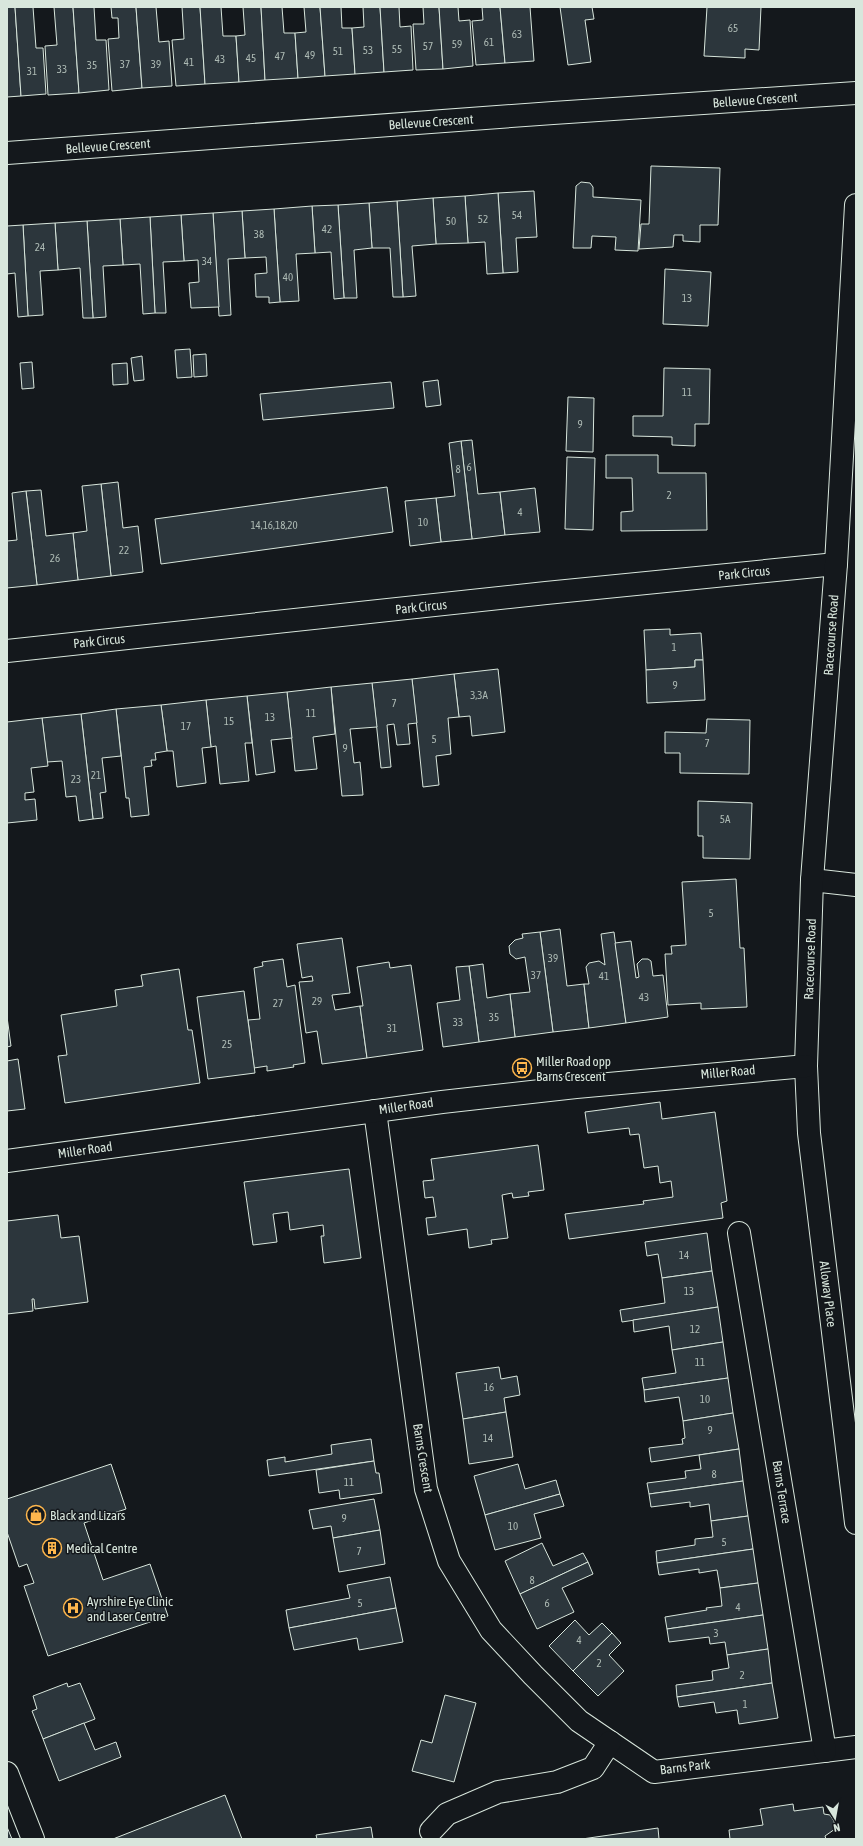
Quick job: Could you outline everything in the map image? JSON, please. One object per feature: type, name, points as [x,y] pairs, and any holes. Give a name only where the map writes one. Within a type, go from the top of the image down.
[{"type":"street","name":"Bellevue Crescent","points":[[7,154],[537,114],[856,94]]},
{"type":"street","name":"Racecourse Road","points":[[806,1066],[812,880],[836,564],[856,205]]},
{"type":"street","name":"Park Circus","points":[[7,651],[538,594],[836,564]]},
{"type":"street","points":[[812,880],[856,885]]},
{"type":"street","name":"Miller Road","points":[[7,1161],[375,1110],[576,1087],[806,1066]]},
{"type":"street","name":"Alloway Place","points":[[806,1066],[810,1148],[855,1512]]},
{"type":"street","name":"Barns Crescent","points":[[375,1110],[426,1489],[449,1561],[491,1630],[580,1720],[610,1742]]},
{"type":"street","name":"Barns Terrace","points":[[739,1233],[825,1751]]},
{"type":"street","points":[[430,1831],[447,1814],[498,1792],[557,1782],[593,1768],[610,1742]]},
{"type":"street","name":"Barns Park","points":[[610,1742],[654,1772],[856,1747]]},
{"type":"street","points":[[7,1773],[33,1839]]},
{"type":"building","points":[[7,7],[15,7],[21,96],[7,97]]},
{"type":"building","points":[[15,7],[33,7],[36,48],[43,48],[46,94],[21,96]]},
{"type":"building","points":[[54,7],[73,7],[79,93],[48,95],[45,46],[57,45]]},
{"type":"building","points":[[73,7],[94,7],[96,40],[106,40],[109,90],[79,93]]},
{"type":"building","points":[[111,7],[136,7],[142,88],[112,91],[108,39],[119,38],[118,18],[112,18]]},
{"type":"building","points":[[136,7],[156,7],[159,42],[169,41],[172,86],[142,88]]},
{"type":"building","points":[[182,7],[200,7],[205,84],[176,86],[172,40],[184,39]]},
{"type":"building","points":[[200,7],[221,7],[223,36],[236,36],[239,82],[205,84]]},
{"type":"building","points":[[243,7],[261,7],[265,80],[239,82],[236,36],[245,35]]},
{"type":"building","points":[[261,7],[282,7],[284,33],[295,33],[298,78],[265,80]]},
{"type":"building","points":[[304,7],[320,7],[325,76],[298,78],[295,33],[306,32]]},
{"type":"building","points":[[320,7],[341,7],[342,28],[352,28],[355,74],[325,76]]},
{"type":"building","points":[[363,7],[380,7],[384,72],[355,74],[352,28],[364,27]]},
{"type":"building","points":[[380,7],[399,7],[400,27],[411,26],[413,70],[384,72]]},
{"type":"building","points":[[423,7],[439,7],[443,69],[416,70],[413,24],[424,24]]},
{"type":"building","points":[[439,7],[458,7],[459,21],[470,20],[473,66],[443,69]]},
{"type":"building","points":[[482,7],[500,7],[505,63],[476,65],[472,21],[483,20]]},
{"type":"building","points":[[500,7],[530,7],[534,61],[505,63]]},
{"type":"building","points":[[560,7],[592,7],[594,19],[585,20],[591,62],[568,65]]},
{"type":"building","points":[[707,7],[761,7],[759,50],[745,49],[745,58],[704,56]]},
{"type":"building","points":[[651,166],[720,168],[718,225],[700,225],[700,242],[683,241],[683,235],[674,235],[673,247],[639,249],[641,224],[649,224]]},
{"type":"building","points":[[581,182],[590,183],[593,187],[593,197],[641,200],[638,251],[615,250],[616,237],[592,236],[591,248],[573,248],[576,186]]},
{"type":"building","points":[[534,191],[537,237],[516,238],[518,272],[503,273],[498,193]]},
{"type":"building","points":[[498,193],[503,273],[487,274],[485,242],[468,243],[465,196]]},
{"type":"building","points":[[465,196],[468,243],[436,244],[433,198]]},
{"type":"building","points":[[433,198],[436,244],[412,246],[416,296],[403,297],[397,201]]},
{"type":"building","points":[[397,201],[403,297],[393,297],[390,248],[372,248],[369,203]]},
{"type":"building","points":[[369,203],[372,248],[354,250],[357,298],[344,298],[338,205]]},
{"type":"building","points":[[338,205],[344,298],[334,299],[331,252],[315,253],[312,206]]},
{"type":"building","points":[[312,206],[315,253],[296,254],[299,301],[280,302],[274,209]]},
{"type":"building","points":[[274,209],[280,302],[269,303],[269,297],[256,297],[255,274],[267,273],[266,257],[245,258],[242,211]]},
{"type":"building","points":[[242,211],[245,258],[228,259],[231,315],[219,316],[213,213]]},
{"type":"building","points":[[213,213],[219,307],[191,308],[189,283],[199,282],[198,260],[184,261],[181,215]]},
{"type":"building","points":[[181,215],[184,261],[163,262],[166,313],[155,313],[150,217]]},
{"type":"building","points":[[150,217],[155,313],[143,314],[140,264],[123,265],[120,219]]},
{"type":"building","points":[[120,219],[123,265],[103,266],[106,317],[93,318],[87,221]]},
{"type":"building","points":[[87,221],[93,318],[83,318],[80,268],[58,270],[55,223]]},
{"type":"building","points":[[55,223],[58,270],[40,271],[43,315],[28,316],[23,225]]},
{"type":"building","points":[[23,225],[28,316],[18,317],[15,273],[7,274],[7,226]]},
{"type":"building","points":[[665,269],[711,272],[708,326],[663,324]]},
{"type":"building","points":[[190,349],[192,377],[177,378],[175,350]]},
{"type":"building","points":[[206,354],[207,376],[194,377],[193,355]]},
{"type":"building","points":[[142,356],[144,380],[134,381],[131,358]]},
{"type":"building","points":[[32,362],[34,388],[22,389],[20,363]]},
{"type":"building","points":[[127,363],[128,384],[113,385],[112,364]]},
{"type":"building","points":[[664,368],[710,369],[709,424],[695,424],[695,446],[672,445],[672,437],[633,436],[633,416],[663,416]]},
{"type":"building","points":[[438,380],[441,405],[426,407],[423,382]]},
{"type":"building","points":[[391,382],[394,408],[263,420],[260,394]]},
{"type":"building","points":[[568,397],[594,398],[593,452],[566,451]]},
{"type":"building","points":[[472,440],[478,494],[500,492],[505,535],[472,539],[461,441]]},
{"type":"building","points":[[461,441],[472,539],[441,542],[436,498],[455,496],[449,443]]},
{"type":"building","points":[[606,455],[658,455],[658,473],[706,473],[707,530],[621,531],[621,512],[633,511],[632,478],[606,478]]},
{"type":"building","points":[[567,457],[595,458],[593,530],[565,529]]},
{"type":"building","points":[[118,482],[123,528],[138,526],[143,572],[111,576],[101,484]]},
{"type":"building","points":[[101,484],[111,576],[78,580],[73,533],[87,531],[82,486]]},
{"type":"building","points":[[387,487],[393,532],[161,564],[155,519]]},
{"type":"building","points":[[535,488],[540,532],[505,535],[500,492]]},
{"type":"building","points":[[41,490],[46,536],[73,533],[78,580],[37,585],[26,491]]},
{"type":"building","points":[[26,491],[37,585],[7,588],[7,541],[17,540],[12,493]]},
{"type":"building","points":[[436,498],[441,542],[410,546],[405,501]]},
{"type":"building","points":[[670,629],[670,635],[701,633],[703,660],[695,660],[695,667],[646,670],[644,630]]},
{"type":"building","points":[[695,660],[703,660],[705,700],[647,703],[646,670],[695,667]]},
{"type":"building","points":[[498,669],[505,732],[472,736],[470,716],[459,717],[454,674]]},
{"type":"building","points":[[454,674],[459,717],[448,718],[451,754],[436,756],[439,785],[423,787],[412,679]]},
{"type":"building","points":[[412,679],[417,723],[408,724],[410,744],[397,745],[394,724],[387,725],[391,767],[381,768],[372,683]]},
{"type":"building","points":[[372,683],[377,727],[350,729],[354,763],[360,762],[363,795],[342,796],[331,687]]},
{"type":"building","points":[[331,687],[335,734],[313,737],[317,769],[295,771],[287,692]]},
{"type":"building","points":[[287,692],[292,738],[271,740],[275,772],[256,775],[247,696]]},
{"type":"building","points":[[247,696],[252,743],[245,743],[249,781],[220,784],[216,746],[211,747],[206,700]]},
{"type":"building","points":[[206,700],[211,747],[202,748],[206,783],[177,787],[173,751],[167,751],[161,705]]},
{"type":"building","points":[[161,705],[167,751],[155,753],[156,760],[151,760],[152,766],[144,767],[149,815],[131,817],[129,798],[126,798],[116,709]]},
{"type":"building","points":[[116,709],[121,756],[102,758],[106,792],[100,793],[103,818],[93,819],[81,714]]},
{"type":"building","points":[[81,714],[93,819],[79,821],[76,796],[66,797],[62,761],[47,762],[42,718]]},
{"type":"building","points":[[42,718],[48,766],[31,768],[34,792],[25,793],[25,800],[35,799],[37,820],[7,823],[7,722]]},
{"type":"building","points":[[707,719],[750,720],[749,774],[680,773],[680,753],[665,753],[665,732],[706,733]]},
{"type":"building","points":[[698,801],[752,803],[750,859],[703,858],[703,836],[698,836]]},
{"type":"building","points":[[736,879],[740,948],[744,948],[747,1007],[701,1009],[701,1003],[668,1005],[665,954],[672,954],[671,946],[686,945],[682,882]]},
{"type":"building","points":[[560,929],[567,986],[584,984],[589,1028],[553,1032],[540,932]]},
{"type":"building","points":[[540,932],[553,1032],[515,1037],[510,994],[530,992],[525,957],[516,959],[510,954],[509,946],[515,940],[523,938],[522,934]]},
{"type":"building","points":[[614,932],[626,1023],[589,1028],[584,984],[589,984],[586,967],[589,963],[599,961],[605,965],[601,934]]},
{"type":"building","points":[[342,938],[350,993],[332,995],[335,1010],[360,1006],[367,1058],[322,1064],[317,1031],[306,1033],[299,982],[313,981],[312,976],[302,978],[297,944]]},
{"type":"building","points":[[631,941],[636,978],[639,977],[637,964],[642,959],[648,959],[651,961],[653,976],[663,975],[668,1017],[626,1023],[615,943]]},
{"type":"building","points":[[283,959],[287,987],[295,985],[305,1063],[293,1065],[294,1067],[267,1071],[267,1066],[254,1068],[248,1020],[260,1019],[254,968],[263,966],[262,962]]},
{"type":"building","points":[[389,962],[390,968],[411,965],[423,1050],[367,1058],[360,1006],[363,1006],[357,967]]},
{"type":"building","points":[[483,964],[487,998],[510,994],[515,1037],[479,1042],[469,966]]},
{"type":"building","points":[[469,966],[479,1042],[443,1047],[437,1003],[460,1000],[456,967]]},
{"type":"building","points":[[179,969],[188,1030],[192,1030],[200,1083],[65,1103],[58,1056],[67,1055],[61,1015],[117,1006],[115,990],[143,986],[141,975]]},
{"type":"building","points":[[244,991],[255,1073],[208,1079],[197,997]]},
{"type":"building","points":[[7,1017],[11,1046],[7,1047]]},
{"type":"building","points":[[18,1059],[25,1109],[7,1111],[7,1061]]},
{"type":"building","points":[[660,1102],[662,1119],[715,1112],[727,1201],[721,1203],[723,1218],[569,1239],[565,1214],[644,1204],[643,1201],[673,1197],[671,1181],[660,1183],[658,1166],[644,1168],[639,1134],[630,1135],[629,1128],[588,1133],[585,1112]]},
{"type":"building","points":[[538,1145],[544,1190],[528,1192],[529,1196],[513,1198],[512,1193],[502,1195],[508,1238],[491,1240],[492,1244],[469,1248],[467,1229],[428,1235],[426,1218],[436,1217],[433,1197],[425,1198],[423,1181],[434,1180],[431,1159]]},
{"type":"building","points":[[349,1169],[361,1258],[324,1263],[321,1236],[324,1236],[323,1225],[290,1230],[288,1212],[273,1214],[277,1242],[253,1245],[244,1182]]},
{"type":"building","points":[[58,1215],[61,1238],[79,1236],[88,1302],[35,1309],[34,1299],[32,1299],[33,1311],[7,1314],[7,1221]]},
{"type":"building","points":[[707,1233],[712,1271],[662,1278],[658,1254],[647,1256],[645,1242]]},
{"type":"building","points":[[712,1271],[718,1307],[622,1322],[620,1310],[665,1303],[662,1278]]},
{"type":"building","points":[[718,1307],[723,1342],[672,1350],[669,1326],[634,1332],[633,1320]]},
{"type":"building","points":[[723,1342],[728,1378],[644,1390],[642,1378],[676,1373],[672,1350]]},
{"type":"building","points":[[499,1367],[501,1379],[517,1376],[520,1395],[504,1398],[506,1412],[463,1419],[456,1373]]},
{"type":"building","points":[[728,1378],[733,1413],[683,1421],[679,1397],[645,1402],[644,1390]]},
{"type":"building","points":[[506,1412],[513,1457],[469,1464],[463,1419]]},
{"type":"building","points":[[733,1413],[739,1449],[651,1462],[649,1448],[683,1444],[682,1439],[685,1438],[683,1421]]},
{"type":"building","points":[[371,1439],[374,1461],[269,1476],[267,1460],[285,1457],[285,1462],[332,1454],[331,1445]]},
{"type":"building","points":[[739,1449],[743,1481],[649,1494],[647,1483],[686,1478],[685,1471],[701,1469],[699,1455]]},
{"type":"building","points":[[374,1461],[376,1473],[379,1473],[382,1493],[340,1499],[339,1490],[319,1493],[316,1470]]},
{"type":"building","name":"Medical Centre","points":[[111,1464],[126,1509],[84,1523],[103,1580],[150,1564],[168,1616],[48,1656],[24,1586],[34,1583],[27,1564],[19,1567],[7,1532],[7,1499]]},
{"type":"building","points":[[518,1464],[525,1489],[556,1480],[560,1494],[485,1515],[474,1476]]},
{"type":"building","points":[[743,1481],[748,1516],[711,1521],[709,1504],[690,1507],[690,1502],[651,1507],[649,1494]]},
{"type":"building","points":[[560,1494],[564,1506],[534,1514],[541,1538],[495,1550],[485,1515]]},
{"type":"building","points":[[374,1499],[380,1530],[333,1538],[331,1526],[313,1529],[309,1510]]},
{"type":"building","points":[[748,1516],[753,1549],[657,1563],[656,1551],[695,1545],[695,1539],[713,1537],[711,1521]]},
{"type":"building","points":[[380,1530],[385,1564],[339,1572],[333,1538]]},
{"type":"building","points":[[542,1543],[553,1566],[583,1553],[588,1562],[520,1594],[505,1561]]},
{"type":"building","points":[[753,1549],[758,1583],[720,1588],[717,1570],[699,1573],[699,1569],[659,1575],[657,1563]]},
{"type":"building","points":[[588,1562],[593,1574],[562,1588],[574,1612],[537,1629],[520,1594]]},
{"type":"building","points":[[390,1577],[396,1608],[289,1628],[286,1610],[350,1598],[347,1585]]},
{"type":"building","points":[[758,1583],[763,1615],[667,1629],[665,1617],[722,1606],[720,1588]]},
{"type":"building","points":[[396,1608],[403,1642],[359,1650],[357,1638],[294,1650],[289,1628]]},
{"type":"building","points":[[763,1615],[768,1649],[727,1655],[725,1642],[710,1644],[709,1637],[669,1642],[667,1629]]},
{"type":"building","points":[[575,1620],[589,1635],[602,1623],[612,1633],[573,1671],[549,1646]]},
{"type":"building","points":[[612,1633],[621,1643],[609,1655],[624,1671],[598,1696],[573,1671]]},
{"type":"building","points":[[768,1649],[772,1683],[677,1697],[676,1685],[713,1680],[712,1671],[729,1668],[727,1655]]},
{"type":"building","points":[[67,1683],[68,1687],[80,1683],[95,1719],[43,1739],[32,1711],[37,1709],[33,1696]]},
{"type":"building","points":[[772,1683],[778,1718],[739,1724],[737,1710],[716,1713],[714,1702],[679,1707],[677,1697]]},
{"type":"building","points":[[445,1695],[476,1703],[454,1782],[412,1771],[421,1740],[432,1743]]},
{"type":"building","points":[[84,1723],[95,1750],[116,1742],[121,1757],[59,1781],[43,1739]]},
{"type":"building","points":[[225,1795],[242,1839],[113,1839]]},
{"type":"building","points":[[793,1804],[794,1811],[823,1807],[824,1814],[830,1815],[834,1821],[835,1829],[825,1836],[826,1839],[730,1839],[729,1830],[763,1825],[760,1809]]},
{"type":"building","points":[[7,1827],[12,1839],[7,1839]]},
{"type":"building","points":[[371,1827],[373,1839],[317,1839],[316,1835]]},
{"type":"building","points":[[658,1828],[659,1839],[582,1839]]},
{"type":"place","name":"Miller Road opp Barns Crescent","points":[[522,1068]]},
{"type":"place","name":"Black and Lizars","points":[[36,1515]]},
{"type":"place","name":"Medical Centre","points":[[52,1548]]},
{"type":"place","name":"Ayrshire Eye Clinic and Laser Centre","points":[[73,1608]]}]
